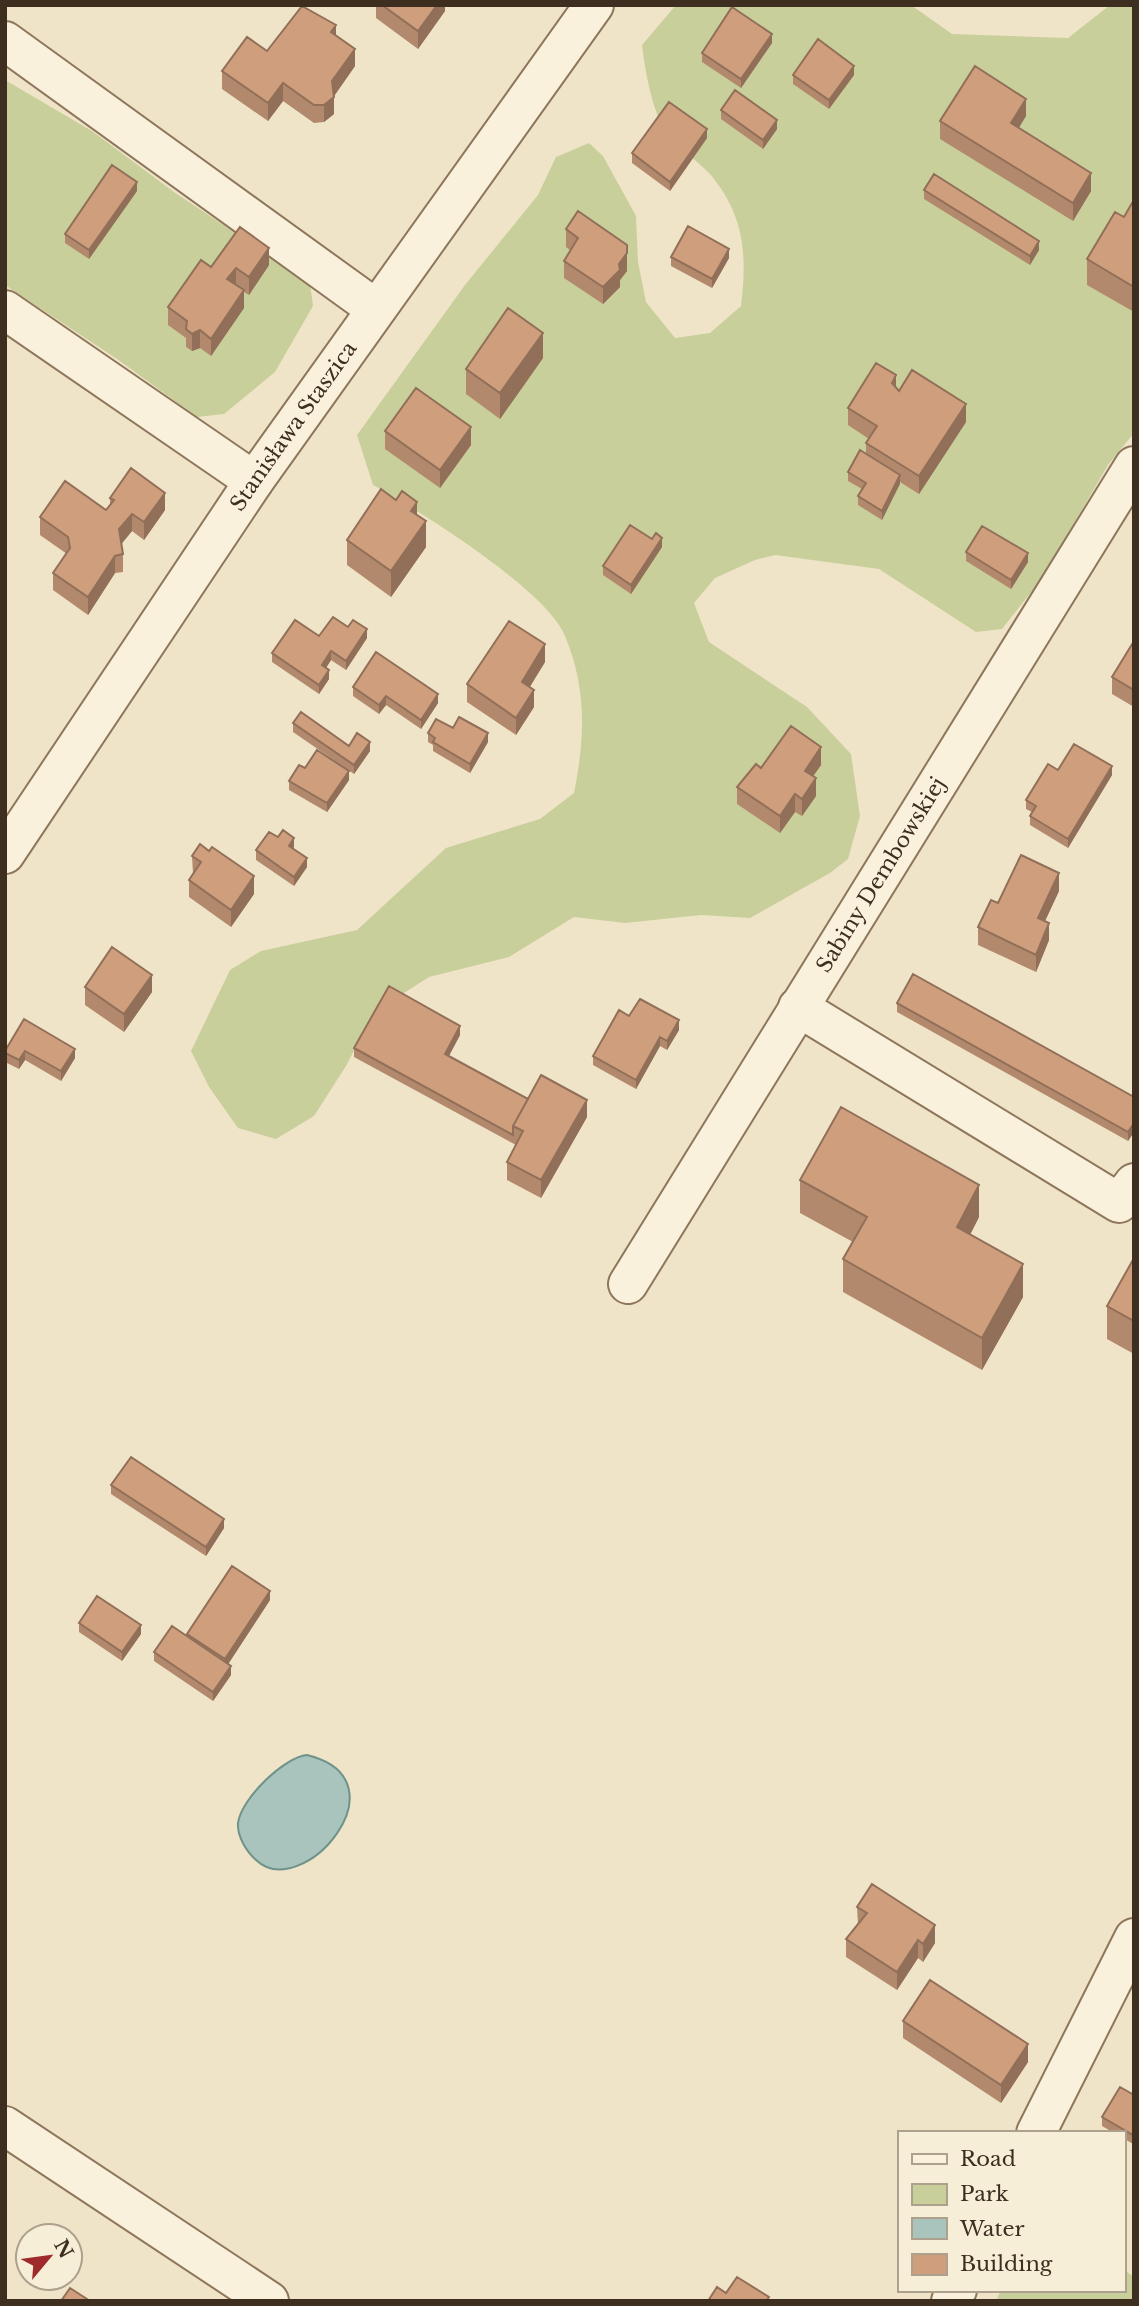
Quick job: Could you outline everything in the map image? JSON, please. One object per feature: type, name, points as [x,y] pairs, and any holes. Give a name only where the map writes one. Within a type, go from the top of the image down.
[{"type":"street","name":"Stanisława Staszica","points":[[5,854],[254,481],[594,5]]},
{"type":"street","points":[[5,41],[376,309]]},
{"type":"street","points":[[5,310],[254,481]]},
{"type":"street","name":"Sabiny Dembowskiej","points":[[628,1284],[1134,466]]},
{"type":"street","points":[[798,1007],[1119,1203],[1134,1183]]},
{"type":"street","points":[[1037,2131],[1134,1938]]},
{"type":"street","points":[[5,2126],[269,2301]]},
{"type":"green space","points":[[676,5],[911,5],[952,34],[1068,38],[1110,5],[1134,5],[1134,433],[1108,465],[1040,581],[1002,629],[976,632],[879,569],[775,555],[755,560],[715,578],[694,603],[709,642],[807,707],[851,754],[860,816],[848,859],[830,873],[750,918],[701,915],[625,923],[574,917],[509,957],[429,977],[374,1012],[346,1066],[314,1116],[276,1139],[238,1128],[209,1087],[191,1051],[230,970],[261,951],[357,930],[446,848],[540,819],[574,793],[582,714],[577,675],[565,636],[554,618],[508,575],[449,531],[373,485],[357,435],[465,285],[538,195],[556,157],[589,143],[603,156],[636,216],[638,262],[646,302],[675,338],[710,333],[741,306],[744,270],[737,221],[722,190],[710,174],[674,143],[664,129],[654,106],[648,80],[642,45]]},
{"type":"green space","points":[[5,80],[92,131],[174,192],[310,283],[313,306],[275,372],[224,414],[197,417],[117,359],[5,285]]},
{"type":"green space","points":[[1125,2270],[1134,2277],[1134,2301],[996,2301],[1000,2292],[1125,2292]]},
{"type":"water","points":[[307,1755],[336,1768],[349,1788],[348,1811],[337,1833],[319,1853],[298,1866],[276,1869],[256,1860],[249,1852],[241,1838],[238,1823],[247,1803],[265,1781],[287,1763]]},
{"type":"building","points":[[382,5],[437,5],[418,31]]},
{"type":"building","points":[[302,6],[336,25],[331,32],[355,49],[332,81],[334,97],[324,105],[314,105],[283,83],[268,103],[222,71],[247,37],[267,51]]},
{"type":"building","points":[[732,7],[772,34],[741,79],[702,53]]},
{"type":"building","points":[[818,39],[854,66],[829,100],[793,75]]},
{"type":"building","points":[[975,66],[1026,99],[1011,123],[1091,173],[1073,203],[940,121]]},
{"type":"building","points":[[735,90],[777,120],[763,140],[721,110]]},
{"type":"building","points":[[669,102],[707,129],[670,182],[632,153]]},
{"type":"building","points":[[112,165],[137,182],[89,250],[65,234]]},
{"type":"building","points":[[934,174],[1039,241],[1030,256],[924,190]]},
{"type":"building","points":[[1132,203],[1134,287],[1087,259],[1115,212],[1124,217]]},
{"type":"building","points":[[578,211],[627,245],[627,253],[619,264],[620,270],[603,287],[564,261],[578,238],[566,229]]},
{"type":"building","points":[[688,226],[729,249],[712,279],[671,257]]},
{"type":"building","points":[[240,227],[269,248],[249,277],[236,268],[227,279],[244,290],[211,339],[200,330],[192,334],[186,329],[187,321],[168,307],[201,260],[211,267]]},
{"type":"building","points":[[508,308],[543,333],[500,393],[466,369]]},
{"type":"building","points":[[876,363],[896,375],[892,383],[899,391],[912,370],[966,404],[919,476],[866,443],[877,426],[848,408]]},
{"type":"building","points":[[416,388],[471,427],[440,470],[385,431]]},
{"type":"building","points":[[860,450],[900,475],[882,511],[858,496],[866,483],[848,472]]},
{"type":"building","points":[[131,468],[165,493],[144,522],[132,514],[119,529],[123,554],[115,556],[88,597],[53,573],[70,548],[68,537],[40,517],[65,481],[106,510],[114,500],[110,498]]},
{"type":"building","points":[[381,489],[396,500],[402,491],[417,502],[411,511],[426,521],[391,571],[347,540]]},
{"type":"building","points":[[630,525],[652,539],[656,533],[662,538],[631,585],[603,566]]},
{"type":"building","points":[[982,526],[1028,553],[1011,580],[966,552]]},
{"type":"building","points":[[333,617],[348,627],[353,620],[367,629],[346,661],[331,651],[322,665],[329,670],[319,685],[272,653],[295,620],[319,636]]},
{"type":"building","points":[[509,621],[545,644],[522,682],[534,690],[516,718],[467,684]]},
{"type":"building","points":[[1134,641],[1134,690],[1112,677]]},
{"type":"building","points":[[376,652],[438,694],[421,720],[386,696],[379,705],[353,687]]},
{"type":"building","points":[[301,712],[349,746],[357,733],[370,742],[354,765],[293,723]]},
{"type":"building","points":[[459,717],[488,733],[470,764],[433,742],[435,738],[428,733],[436,719],[453,728]]},
{"type":"building","points":[[791,726],[821,747],[805,771],[816,778],[802,799],[795,794],[780,816],[737,787],[756,764],[761,768]]},
{"type":"building","points":[[1074,744],[1112,766],[1068,839],[1030,816],[1036,806],[1026,800],[1048,764],[1058,770]]},
{"type":"building","points":[[317,750],[349,771],[327,803],[289,781],[299,765],[305,768]]},
{"type":"building","points":[[283,830],[294,838],[289,846],[307,858],[294,877],[256,850],[269,832],[278,837]]},
{"type":"building","points":[[200,844],[209,851],[212,847],[254,876],[231,910],[189,880],[201,862],[192,856]]},
{"type":"building","points":[[1021,855],[1059,873],[1038,918],[1049,923],[1036,955],[978,927],[991,900],[998,903]]},
{"type":"building","points":[[112,947],[152,975],[124,1014],[85,987]]},
{"type":"building","points":[[913,974],[1134,1097],[1134,1123],[1128,1132],[897,1003]]},
{"type":"building","points":[[389,986],[460,1026],[445,1054],[528,1099],[513,1126],[513,1135],[354,1048]]},
{"type":"building","points":[[640,999],[679,1020],[667,1041],[660,1037],[636,1080],[593,1056],[619,1010],[629,1016]]},
{"type":"building","points":[[24,1019],[75,1049],[61,1071],[25,1051],[19,1060],[5,1053]]},
{"type":"building","points":[[541,1075],[587,1100],[541,1180],[507,1162],[523,1131],[513,1126]]},
{"type":"building","points":[[841,1107],[979,1185],[957,1227],[1023,1264],[982,1338],[843,1259],[867,1217],[800,1180]]},
{"type":"building","points":[[1134,1258],[1134,1321],[1107,1306]]},
{"type":"building","points":[[131,1457],[224,1519],[206,1547],[111,1485]]},
{"type":"building","points":[[232,1566],[270,1591],[225,1659],[187,1634]]},
{"type":"building","points":[[97,1596],[141,1625],[122,1652],[79,1623]]},
{"type":"building","points":[[172,1626],[231,1666],[213,1692],[154,1652]]},
{"type":"building","points":[[872,1884],[935,1925],[923,1944],[918,1940],[897,1972],[846,1939],[867,1913],[857,1907]]},
{"type":"building","points":[[930,1980],[1028,2044],[1001,2085],[903,2021]]},
{"type":"building","points":[[1120,2087],[1134,2095],[1133,2135],[1102,2117]]},
{"type":"building","points":[[737,2277],[769,2297],[766,2301],[708,2301],[717,2287],[726,2293]]},
{"type":"building","points":[[67,2292],[76,2292],[90,2301],[61,2301]]}]
